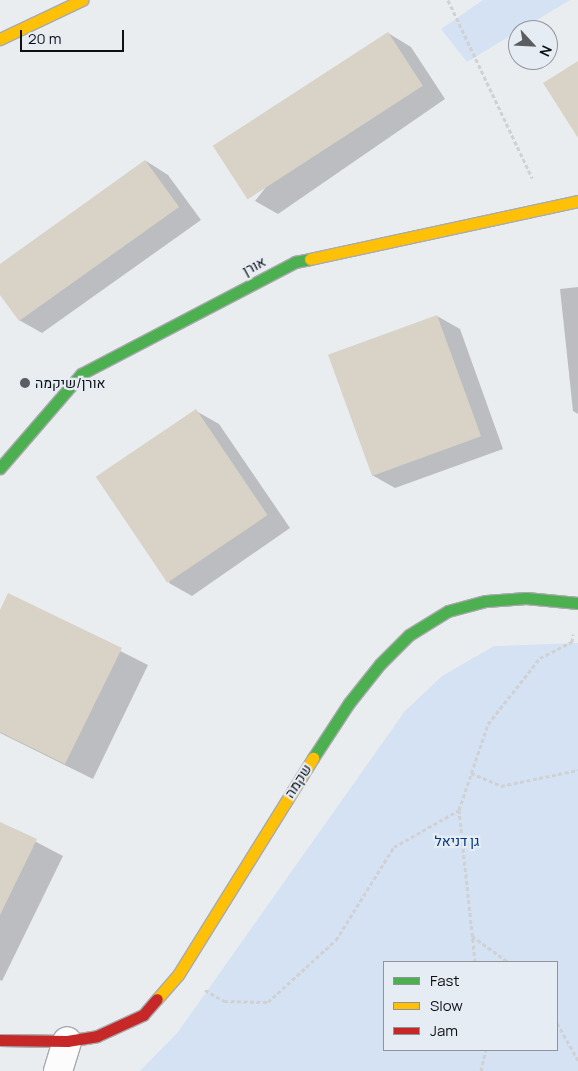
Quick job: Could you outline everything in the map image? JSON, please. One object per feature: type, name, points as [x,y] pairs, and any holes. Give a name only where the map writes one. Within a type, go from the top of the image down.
[{"type":"street","points":[[0,39],[82,0]]},
{"type":"street","name":"אורן","points":[[0,468],[81,374],[295,262],[578,201]]},
{"type":"street","name":"שקמה","points":[[0,1040],[67,1041],[97,1036],[121,1027],[143,1015],[163,996],[349,703],[380,664],[409,634],[448,610],[486,600],[526,598],[578,603]]},
{"type":"street","points":[[58,1071],[67,1041]]},
{"type":"path","points":[[448,0],[546,207]]},
{"type":"path","points":[[475,961],[459,810],[488,724],[540,658],[572,642],[575,624]]},
{"type":"path","points":[[471,773],[501,786],[578,770]]},
{"type":"path","points":[[224,1001],[268,1002],[336,940],[394,847],[459,810]]},
{"type":"path","points":[[472,935],[507,961]]},
{"type":"path","points":[[558,1025],[578,1060]]},
{"type":"path","points":[[481,1071],[486,1051]]},
{"type":"green space","points":[[483,0],[570,0],[537,20],[508,20],[508,37],[467,62],[441,29]]},
{"type":"green space","name":"גן דניאל","points":[[578,643],[578,1071],[140,1071],[178,1032],[405,711],[442,676],[494,646]]},
{"type":"building","points":[[388,32],[423,86],[248,200],[213,146]]},
{"type":"building","points":[[578,61],[578,138],[543,83]]},
{"type":"building","points":[[145,160],[179,207],[19,321],[0,295],[0,264]]},
{"type":"building","points":[[437,315],[481,436],[372,476],[328,355]]},
{"type":"building","points":[[196,409],[268,515],[167,583],[96,477]]},
{"type":"building","points":[[8,593],[122,648],[65,764],[0,732],[0,610]]},
{"type":"building","points":[[0,822],[37,839],[0,915]]},
{"type":"traffic: fast","points":[[0,468],[81,374],[295,262],[310,259]]},
{"type":"traffic: fast","points":[[313,758],[349,703],[380,664],[409,635],[448,611],[486,601],[526,598],[578,603]]},
{"type":"traffic: slow","points":[[0,39],[82,0]]},
{"type":"traffic: slow","points":[[310,259],[578,201]]},
{"type":"traffic: slow","points":[[157,999],[178,975],[313,758]]},
{"type":"traffic: jam","points":[[0,1040],[67,1041],[97,1036],[143,1015],[157,999]]},
{"type":"place","name":"אורן/שיקמה","points":[[25,383]]}]
